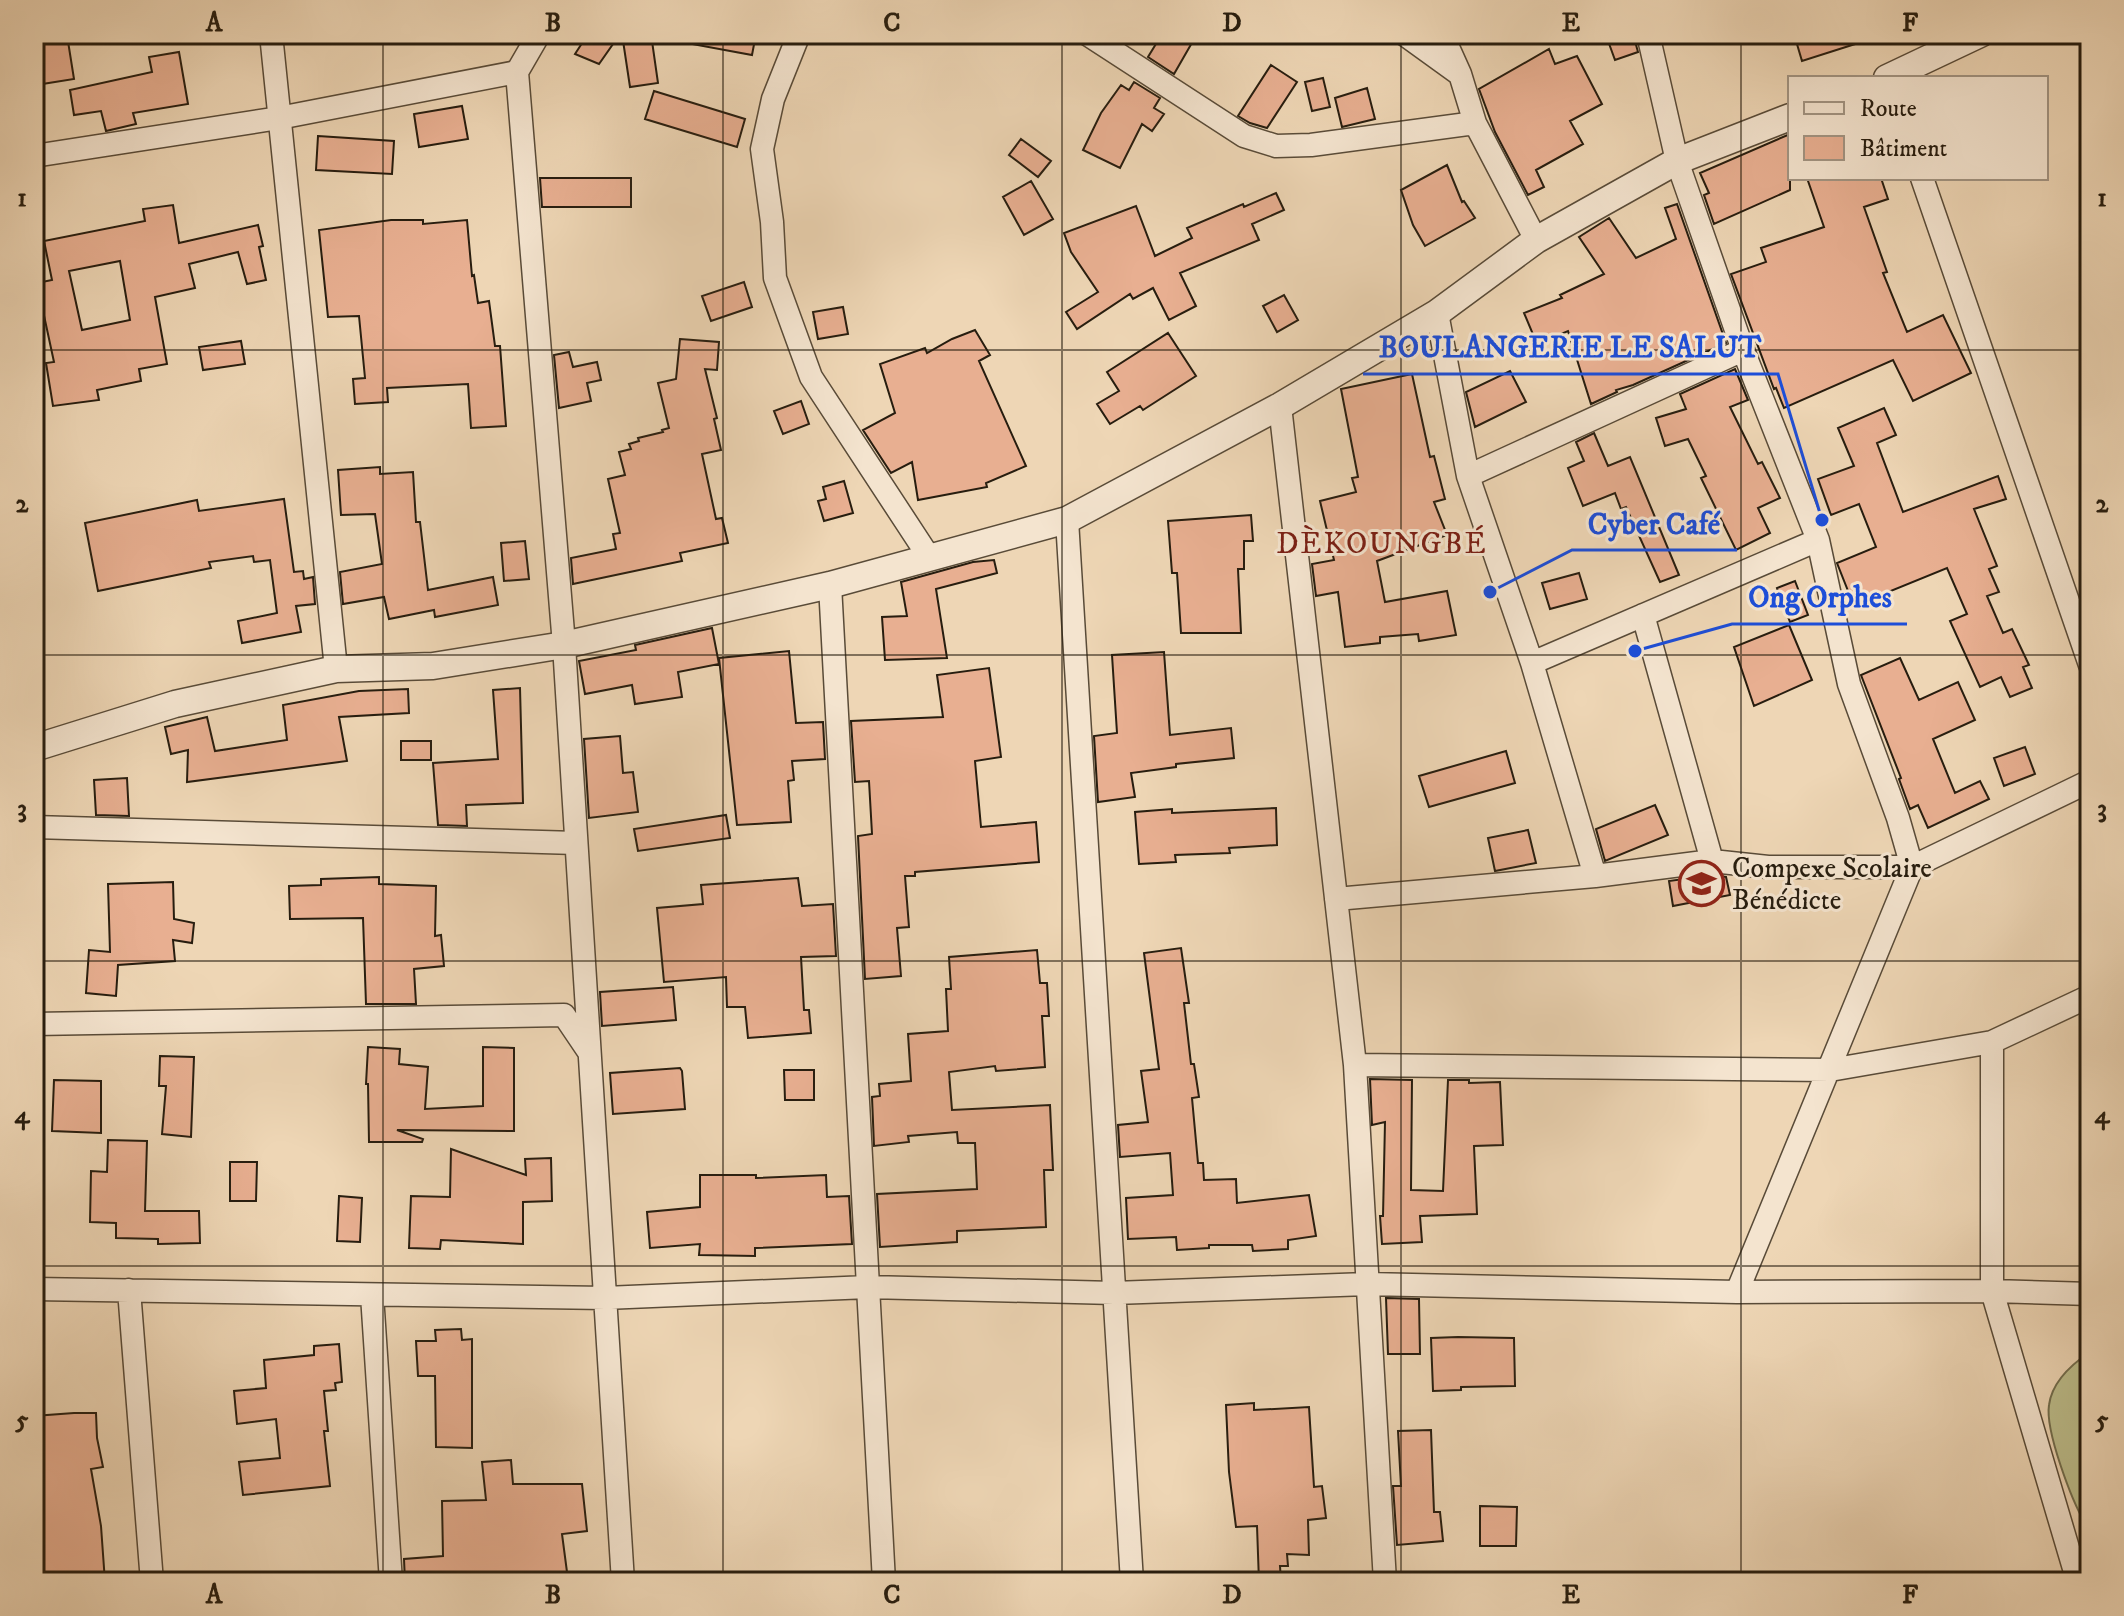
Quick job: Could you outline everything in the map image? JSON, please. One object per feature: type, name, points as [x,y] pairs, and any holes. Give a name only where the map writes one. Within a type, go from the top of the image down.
[{"type":"street","points":[[271,34],[336,669]]},
{"type":"street","points":[[539,34],[517,72],[564,645],[623,1582]]},
{"type":"street","points":[[799,34],[773,99],[762,149],[772,222],[775,278],[811,377],[929,557]]},
{"type":"street","points":[[1087,34],[1244,136],[1276,146],[1311,145],[1475,123]]},
{"type":"street","points":[[1404,34],[1460,74]]},
{"type":"street","points":[[1442,34],[1460,74],[1475,123],[1536,240]]},
{"type":"street","points":[[1648,34],[1677,161],[1743,350],[1818,540],[1849,684],[1898,818],[1912,867],[1737,1292]]},
{"type":"street","points":[[1892,76],[1980,34]]},
{"type":"street","points":[[34,156],[279,118],[517,72]]},
{"type":"street","points":[[34,748],[175,704],[336,669],[433,666],[564,645],[830,585],[1067,520],[1280,406],[1437,313],[1536,240],[1677,161],[1788,118]]},
{"type":"street","points":[[1923,180],[2090,665]]},
{"type":"street","points":[[1437,313],[1468,476],[1532,663],[1595,876]]},
{"type":"street","points":[[1468,476],[1743,350]]},
{"type":"street","points":[[1280,406],[1355,1065],[1385,1582]]},
{"type":"street","points":[[1067,520],[1132,1582]]},
{"type":"street","points":[[1532,663],[1818,540]]},
{"type":"street","points":[[830,585],[884,1582]]},
{"type":"street","points":[[1643,615],[1712,861]]},
{"type":"street","points":[[1336,899],[1595,876],[1712,861],[1768,867],[1912,867],[2090,781]]},
{"type":"street","points":[[34,827],[576,843]]},
{"type":"street","points":[[1355,1065],[1830,1070],[1992,1042],[2090,996]]},
{"type":"street","points":[[34,1024],[564,1015],[590,1052]]},
{"type":"street","points":[[1992,1042],[1992,1291],[2078,1582]]},
{"type":"street","points":[[34,1289],[605,1298],[868,1287],[1114,1293],[1367,1284],[1737,1292],[1992,1291],[2090,1294]]},
{"type":"street","points":[[129,1290],[152,1582]]},
{"type":"street","points":[[372,1295],[391,1582]]},
{"type":"green space","points":[[2090,1352],[2090,1524],[2085,1523],[2067,1483],[2051,1431],[2049,1405],[2059,1381]]},
{"type":"building","points":[[588,34],[620,34],[599,64],[575,54]]},
{"type":"building","points":[[622,34],[651,34],[658,83],[630,87]]},
{"type":"building","points":[[693,34],[756,34],[752,55],[692,44]]},
{"type":"building","points":[[1162,34],[1197,34],[1174,74],[1148,57]]},
{"type":"building","points":[[1633,34],[1638,52],[1615,60],[1607,38]]},
{"type":"building","points":[[1794,34],[1873,34],[1874,38],[1802,61]]},
{"type":"building","points":[[67,35],[74,79],[36,85],[34,40]]},
{"type":"building","points":[[1549,49],[1555,64],[1577,56],[1602,104],[1570,121],[1583,144],[1536,170],[1544,187],[1528,195],[1495,132],[1479,89]]},
{"type":"building","points":[[179,52],[188,104],[133,113],[136,124],[106,131],[101,111],[74,115],[70,90],[152,72],[149,57]]},
{"type":"building","points":[[1271,65],[1297,82],[1267,128],[1238,116]]},
{"type":"building","points":[[1323,78],[1330,107],[1312,111],[1305,82]]},
{"type":"building","points":[[1134,82],[1160,98],[1154,108],[1164,114],[1152,131],[1142,124],[1120,168],[1083,150],[1101,113],[1121,85],[1129,90]]},
{"type":"building","points":[[1367,88],[1375,119],[1342,127],[1335,98]]},
{"type":"building","points":[[654,91],[745,119],[737,147],[645,119]]},
{"type":"building","points":[[462,106],[468,139],[419,147],[414,114]]},
{"type":"building","points":[[1788,135],[1790,190],[1714,224],[1704,195],[1709,193],[1700,173]]},
{"type":"building","points":[[318,136],[394,141],[392,174],[316,170]]},
{"type":"building","points":[[1021,139],[1051,161],[1038,177],[1009,155]]},
{"type":"building","points":[[1447,165],[1462,202],[1475,218],[1425,246],[1413,225],[1401,190]]},
{"type":"building","points":[[540,178],[631,178],[631,207],[542,207]]},
{"type":"building","points":[[1808,180],[1882,180],[1888,199],[1864,207],[1887,272],[1883,273],[1907,332],[1943,315],[1971,373],[1913,401],[1893,360],[1784,408],[1731,274],[1766,262],[1761,248],[1824,227]]},
{"type":"building","points":[[1031,181],[1053,219],[1024,235],[1003,197]]},
{"type":"building","points":[[1276,193],[1284,210],[1252,224],[1259,240],[1180,273],[1196,306],[1169,320],[1153,288],[1133,299],[1130,294],[1077,329],[1066,312],[1098,292],[1071,252],[1064,233],[1136,206],[1155,256],[1192,238],[1187,228]]},
{"type":"building","points":[[1677,204],[1726,343],[1616,390],[1591,404],[1568,331],[1537,344],[1524,313],[1562,298],[1560,295],[1604,274],[1579,237],[1609,218],[1636,258],[1676,239],[1665,208]]},
{"type":"building","points":[[173,205],[179,243],[258,225],[266,280],[247,284],[238,252],[189,264],[195,288],[155,297],[167,364],[139,369],[141,381],[97,390],[99,400],[53,406],[46,363],[54,362],[37,283],[52,280],[44,241],[145,221],[143,209]],"holes":[[[120,261],[130,320],[82,330],[69,271]]]},
{"type":"building","points":[[391,220],[423,220],[423,224],[467,220],[472,276],[478,303],[489,301],[495,346],[500,346],[506,426],[471,428],[468,384],[387,388],[388,402],[355,404],[353,379],[365,378],[359,316],[328,317],[319,230]]},
{"type":"building","points":[[744,282],[752,307],[711,321],[702,296]]},
{"type":"building","points":[[1284,295],[1298,320],[1277,332],[1263,306]]},
{"type":"building","points":[[843,307],[848,334],[818,339],[813,312]]},
{"type":"building","points":[[975,330],[990,355],[979,361],[1026,466],[986,483],[987,487],[918,500],[912,462],[891,473],[863,430],[895,413],[880,364],[925,348],[927,353]]},
{"type":"building","points":[[1168,333],[1196,376],[1143,410],[1140,406],[1110,424],[1097,404],[1119,391],[1107,372]]},
{"type":"building","points":[[680,339],[719,342],[717,370],[705,369],[721,450],[702,454],[716,519],[722,518],[728,543],[680,553],[682,561],[573,584],[571,558],[616,549],[613,534],[620,533],[608,479],[625,475],[619,452],[631,449],[629,444],[639,441],[638,438],[669,428],[658,383],[676,379]]},
{"type":"building","points":[[241,341],[245,364],[203,370],[199,347]]},
{"type":"building","points":[[569,352],[573,367],[597,362],[601,380],[587,383],[591,401],[559,408],[554,355]]},
{"type":"building","points":[[1735,369],[1748,400],[1730,407],[1758,464],[1762,462],[1780,498],[1758,508],[1770,533],[1736,550],[1701,478],[1706,476],[1688,439],[1665,446],[1656,418],[1686,409],[1680,394]]},
{"type":"building","points":[[1510,371],[1526,402],[1475,427],[1466,392]]},
{"type":"building","points":[[1412,374],[1430,457],[1434,456],[1445,499],[1434,502],[1447,535],[1377,561],[1385,602],[1447,591],[1456,635],[1419,641],[1418,634],[1380,637],[1380,643],[1345,647],[1338,592],[1316,596],[1312,564],[1334,560],[1320,501],[1356,492],[1352,478],[1358,477],[1341,389]]},
{"type":"building","points":[[801,401],[809,424],[783,434],[774,411]]},
{"type":"building","points":[[1884,408],[1896,435],[1877,443],[1903,512],[1998,476],[2006,499],[1974,509],[1997,566],[1989,569],[1999,592],[1987,596],[2003,633],[2012,629],[2029,665],[2023,667],[2032,688],[2010,697],[2001,677],[1980,687],[1950,621],[1967,614],[1947,568],[1854,606],[1837,563],[1876,547],[1859,504],[1831,515],[1818,479],[1854,466],[1838,428]]},
{"type":"building","points":[[1594,433],[1608,466],[1630,457],[1679,575],[1660,582],[1626,507],[1621,509],[1615,493],[1583,506],[1568,468],[1584,461],[1576,442]]},
{"type":"building","points":[[380,467],[380,474],[413,472],[416,522],[420,522],[428,590],[493,577],[498,605],[435,617],[434,610],[389,619],[384,597],[343,604],[340,572],[382,564],[375,514],[341,515],[338,470]]},
{"type":"building","points":[[844,481],[853,513],[824,521],[818,501],[826,499],[823,487]]},
{"type":"building","points":[[284,499],[294,572],[303,571],[304,579],[313,577],[315,604],[296,606],[301,632],[242,643],[238,621],[277,613],[270,560],[254,562],[253,556],[209,562],[211,568],[98,591],[85,523],[197,500],[199,511]]},
{"type":"building","points":[[1251,515],[1253,541],[1244,541],[1244,569],[1238,569],[1241,633],[1181,633],[1177,573],[1172,573],[1168,521]]},
{"type":"building","points":[[525,541],[529,579],[504,581],[501,543]]},
{"type":"building","points":[[994,560],[997,573],[936,589],[947,658],[885,660],[882,617],[907,616],[901,582],[973,562]]},
{"type":"building","points":[[1579,573],[1587,599],[1550,609],[1542,583]]},
{"type":"building","points":[[1795,581],[1808,615],[1790,622],[1777,588]]},
{"type":"building","points":[[1789,625],[1812,680],[1754,706],[1734,647]]},
{"type":"building","points":[[712,628],[719,664],[678,672],[682,697],[635,704],[632,685],[585,694],[579,661],[636,650],[635,645]]},
{"type":"building","points":[[789,651],[796,723],[823,722],[825,759],[792,761],[794,780],[788,781],[791,822],[737,825],[719,658]]},
{"type":"building","points":[[1164,652],[1170,735],[1231,728],[1234,758],[1176,764],[1176,767],[1131,773],[1135,797],[1098,802],[1094,736],[1117,733],[1112,655]]},
{"type":"building","points":[[1900,658],[1919,700],[1958,682],[1975,720],[1933,739],[1955,793],[1980,781],[1989,799],[1928,828],[1918,805],[1910,809],[1861,675]]},
{"type":"building","points":[[989,668],[1001,757],[975,761],[981,827],[1036,822],[1039,862],[915,872],[915,876],[905,876],[909,927],[897,928],[901,976],[865,979],[858,836],[872,834],[869,781],[855,782],[851,721],[943,717],[937,675]]},
{"type":"building","points":[[520,688],[523,803],[466,805],[467,826],[438,825],[433,763],[498,759],[493,690]]},
{"type":"building","points":[[408,689],[409,713],[339,717],[347,761],[187,782],[188,750],[171,754],[165,727],[207,717],[215,751],[287,740],[283,705],[359,691]]},
{"type":"building","points":[[620,736],[623,773],[633,772],[638,812],[589,818],[584,739]]},
{"type":"building","points":[[401,741],[431,741],[431,760],[401,760]]},
{"type":"building","points":[[2025,747],[2035,774],[2004,786],[1994,758]]},
{"type":"building","points":[[1506,751],[1515,783],[1429,807],[1419,776]]},
{"type":"building","points":[[127,778],[129,816],[96,815],[94,780]]},
{"type":"building","points":[[1655,805],[1668,835],[1605,861],[1596,829]]},
{"type":"building","points":[[1276,808],[1277,845],[1229,848],[1230,853],[1175,855],[1176,862],[1139,864],[1135,812]]},
{"type":"building","points":[[726,815],[730,838],[638,851],[634,829]]},
{"type":"building","points":[[1528,830],[1536,863],[1495,871],[1488,838]]},
{"type":"building","points":[[1712,875],[1726,877],[1730,895],[1673,906],[1669,881]]},
{"type":"building","points":[[379,877],[379,884],[436,886],[435,936],[441,935],[444,966],[414,969],[416,1004],[366,1004],[363,918],[290,919],[289,886],[321,885],[321,879]]},
{"type":"building","points":[[798,878],[802,906],[833,904],[836,956],[801,957],[804,1010],[809,1010],[811,1033],[748,1038],[745,1007],[727,1007],[726,977],[664,982],[657,908],[703,904],[701,885]]},
{"type":"building","points":[[173,882],[174,919],[194,923],[192,943],[173,940],[175,961],[118,965],[116,996],[86,993],[89,950],[110,952],[108,884]]},
{"type":"building","points":[[1181,948],[1189,1003],[1184,1003],[1191,1064],[1194,1064],[1199,1097],[1192,1098],[1198,1163],[1203,1163],[1204,1180],[1236,1179],[1237,1203],[1309,1195],[1316,1236],[1288,1240],[1288,1249],[1253,1251],[1252,1245],[1209,1245],[1209,1248],[1177,1250],[1176,1237],[1128,1239],[1126,1198],[1173,1195],[1170,1153],[1120,1157],[1118,1125],[1148,1122],[1141,1071],[1159,1069],[1144,953]]},
{"type":"building","points":[[1037,950],[1040,983],[1047,983],[1049,1016],[1042,1016],[1045,1067],[996,1071],[995,1066],[949,1072],[952,1110],[1050,1105],[1053,1170],[1044,1170],[1046,1227],[957,1231],[957,1242],[880,1247],[877,1194],[977,1189],[975,1143],[958,1143],[957,1132],[908,1136],[909,1142],[874,1146],[872,1097],[880,1096],[879,1084],[911,1081],[908,1034],[948,1031],[946,989],[951,989],[949,957]]},
{"type":"building","points":[[673,987],[676,1020],[602,1026],[600,992]]},
{"type":"building","points":[[368,1047],[400,1049],[399,1064],[428,1067],[425,1109],[483,1106],[483,1047],[514,1048],[514,1131],[397,1130],[423,1139],[422,1142],[369,1142]]},
{"type":"building","points":[[160,1056],[194,1057],[191,1137],[162,1134],[166,1086],[159,1086]]},
{"type":"building","points":[[680,1068],[685,1109],[613,1114],[610,1073]]},
{"type":"building","points":[[784,1070],[814,1070],[814,1100],[785,1100]]},
{"type":"building","points":[[1370,1079],[1412,1080],[1411,1190],[1443,1191],[1448,1080],[1500,1082],[1503,1145],[1474,1146],[1477,1214],[1420,1216],[1422,1242],[1382,1244],[1380,1216],[1383,1216],[1385,1122],[1372,1125]]},
{"type":"building","points":[[54,1080],[101,1081],[101,1133],[52,1131]]},
{"type":"building","points":[[108,1140],[147,1141],[145,1211],[199,1211],[200,1243],[158,1244],[158,1239],[116,1238],[116,1223],[90,1222],[91,1171],[107,1172]]},
{"type":"building","points":[[451,1149],[526,1175],[525,1159],[551,1158],[552,1201],[523,1202],[523,1244],[441,1240],[440,1249],[409,1248],[411,1196],[450,1197]]},
{"type":"building","points":[[230,1162],[257,1162],[256,1201],[230,1201]]},
{"type":"building","points":[[700,1175],[756,1175],[756,1178],[826,1175],[827,1197],[849,1196],[852,1244],[755,1248],[755,1256],[699,1255],[700,1244],[650,1248],[647,1212],[700,1207]]},
{"type":"building","points":[[339,1196],[362,1198],[360,1242],[337,1241]]},
{"type":"building","points":[[1386,1298],[1419,1299],[1420,1354],[1388,1354]]},
{"type":"building","points":[[461,1329],[462,1340],[472,1339],[472,1448],[436,1447],[435,1376],[418,1376],[416,1341],[436,1341],[435,1330]]},
{"type":"building","points":[[1431,1338],[1514,1338],[1515,1386],[1433,1391]]},
{"type":"building","points":[[339,1344],[342,1382],[335,1383],[336,1390],[324,1391],[328,1431],[324,1431],[330,1486],[243,1495],[239,1462],[280,1458],[276,1419],[237,1424],[234,1391],[266,1388],[264,1360],[314,1355],[314,1346]]},
{"type":"building","points":[[1254,1403],[1254,1410],[1309,1407],[1314,1487],[1322,1486],[1326,1518],[1308,1520],[1309,1555],[1287,1554],[1288,1566],[1280,1566],[1281,1582],[1259,1582],[1257,1526],[1236,1527],[1229,1472],[1226,1405]]},
{"type":"building","points":[[96,1413],[103,1467],[91,1469],[101,1526],[105,1582],[34,1582],[34,1416]]},
{"type":"building","points":[[1431,1430],[1434,1512],[1440,1512],[1443,1541],[1397,1545],[1393,1486],[1401,1486],[1398,1431]]},
{"type":"building","points":[[511,1460],[513,1484],[582,1484],[587,1531],[562,1534],[567,1572],[522,1580],[405,1582],[404,1559],[443,1556],[442,1501],[486,1500],[482,1462]]},
{"type":"building","points":[[1480,1506],[1517,1507],[1516,1546],[1480,1546]]},
{"type":"place","name":"BOULANGERIE LE SALUT","points":[[1822,520]]},
{"type":"place","name":"Cyber Café","points":[[1490,592]]},
{"type":"place","name":"Ong Orphes","points":[[1635,651]]},
{"type":"place","name":"Compexe Scolaire Bénédicte","points":[[1701,883]]},
{"type":"district","name":"DÈKOUNGBÉ","points":[[1382,543]]}]
